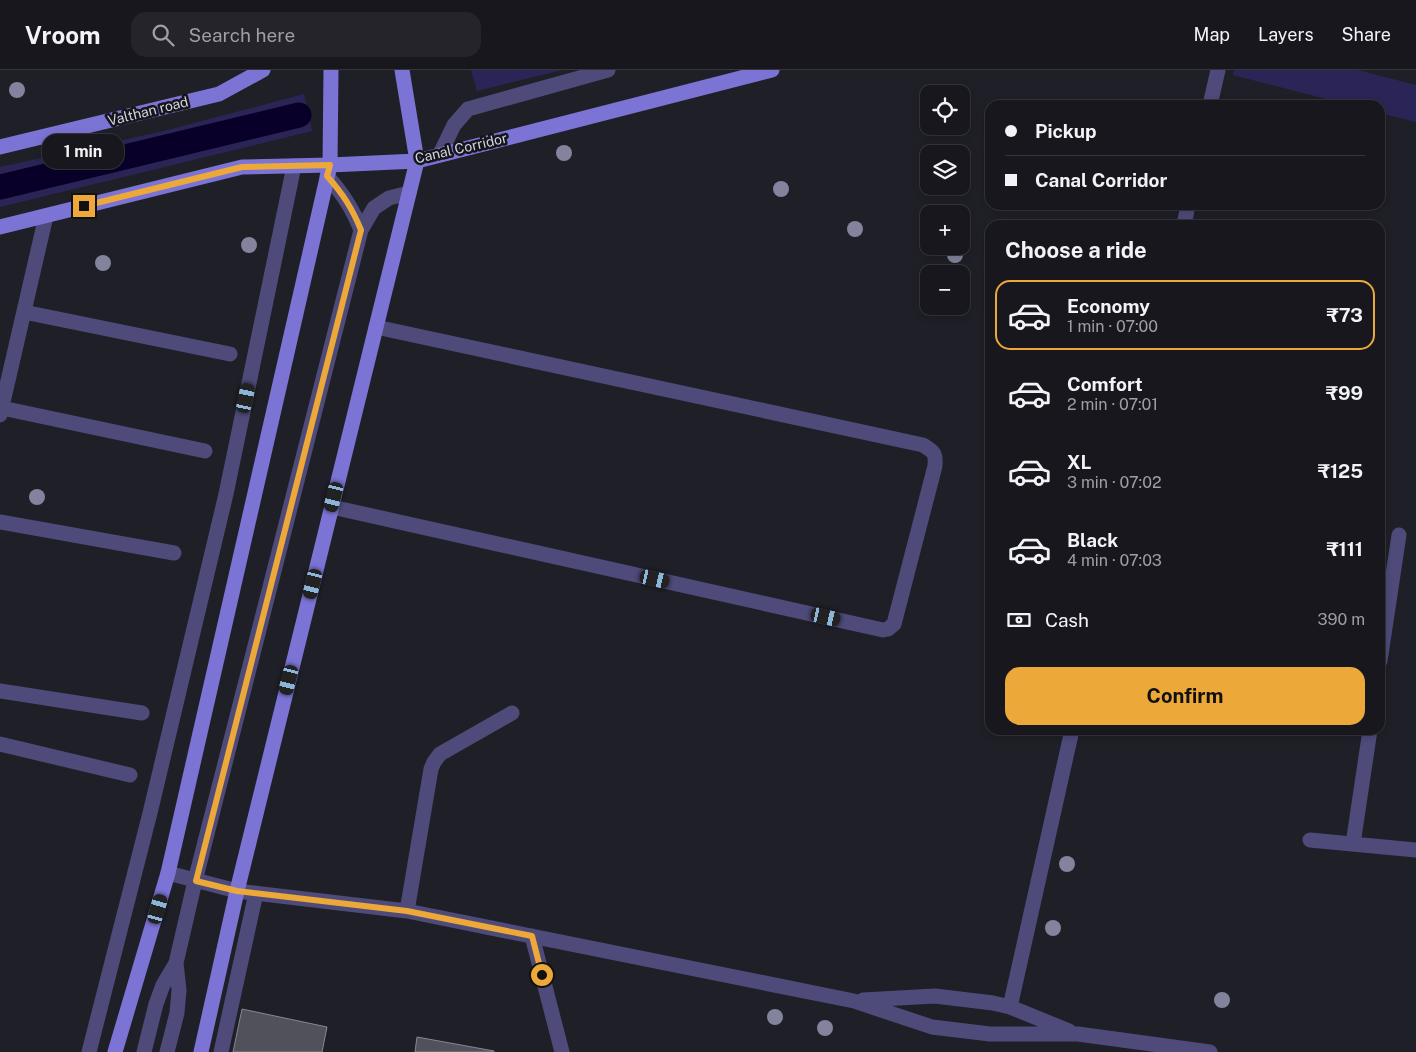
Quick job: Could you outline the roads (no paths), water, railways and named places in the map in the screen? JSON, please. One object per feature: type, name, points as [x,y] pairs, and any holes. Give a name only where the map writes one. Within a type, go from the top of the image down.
[{"type":"main road","name":"Valthan road","points":[[0,147],[219,94],[263,70]]},
{"type":"main road","points":[[115,1052],[168,873],[329,171],[331,70]]},
{"type":"main road","points":[[201,1052],[237,891],[417,161],[402,70]]},
{"type":"main road","name":"Canal Corridor","points":[[0,227],[242,167],[294,166],[329,171],[417,161],[772,70]]},
{"type":"street","points":[[440,154],[454,125],[468,109],[608,70]]},
{"type":"street","points":[[1211,100],[1218,70]]},
{"type":"street","points":[[89,1052],[150,813],[226,494],[294,166]]},
{"type":"street","points":[[329,171],[353,211],[361,230]]},
{"type":"street","points":[[144,1052],[156,1004],[163,985],[176,963],[361,230],[374,208],[389,198],[409,193]]},
{"type":"street","points":[[46,216],[1,412],[205,451]]},
{"type":"street","points":[[24,312],[230,354]]},
{"type":"street","points":[[332,507],[883,630],[888,629],[894,624],[935,466],[936,457],[932,451],[923,445],[376,327]]},
{"type":"street","points":[[0,522],[174,553]]},
{"type":"street","points":[[1385,628],[1399,535]]},
{"type":"street","points":[[0,691],[142,713]]},
{"type":"street","points":[[407,911],[431,769],[434,762],[440,754],[512,713]]},
{"type":"street","points":[[1010,1008],[1071,735]]},
{"type":"street","points":[[1353,844],[1369,735]]},
{"type":"street","points":[[0,744],[130,775]]},
{"type":"street","points":[[1310,840],[1416,850]]},
{"type":"street","points":[[168,873],[237,891],[407,911],[532,936],[854,1001],[932,1027],[990,1034],[1078,1034],[1210,1052]]},
{"type":"street","points":[[221,1052],[256,893]]},
{"type":"street","points":[[532,936],[562,1052]]},
{"type":"street","points":[[167,1052],[177,1013],[179,990],[176,963]]},
{"type":"street","points":[[854,1001],[935,996],[993,1003],[1078,1034]]},
{"type":"waterway","points":[[0,187],[299,115]]}]
